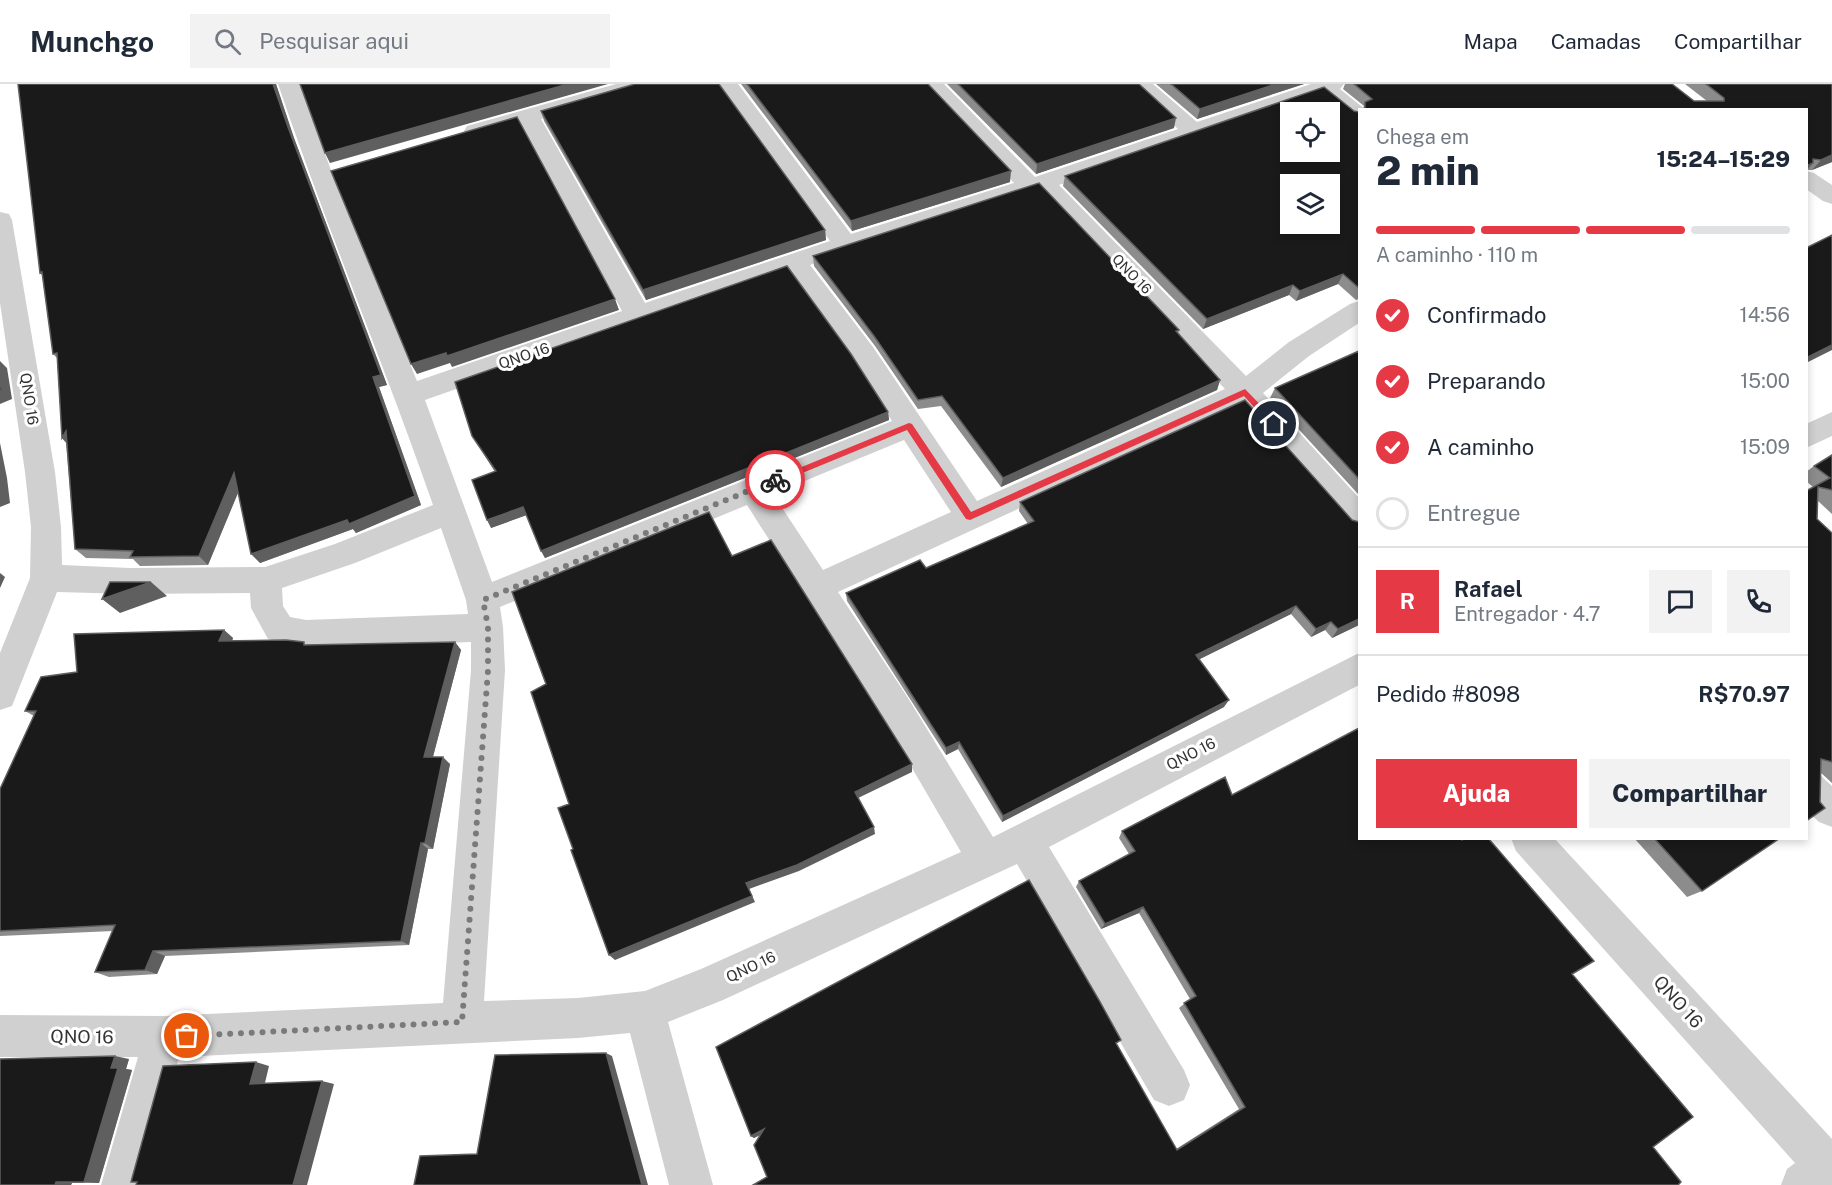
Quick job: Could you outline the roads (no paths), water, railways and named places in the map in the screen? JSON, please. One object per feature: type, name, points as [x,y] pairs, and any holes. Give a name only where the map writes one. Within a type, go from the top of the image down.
[{"type":"street","points":[[289,84],[332,172],[485,614],[487,681],[462,1022]]},
{"type":"street","points":[[459,136],[640,84]]},
{"type":"street","points":[[728,84],[846,245]]},
{"type":"street","name":"QNO 16","points":[[932,84],[1037,184],[1245,392],[1358,518]]},
{"type":"street","points":[[1140,84],[1194,131]]},
{"type":"street","name":"QNO 16","points":[[409,395],[794,261],[1037,184],[1329,86],[1358,114]]},
{"type":"street","points":[[528,116],[638,315]]},
{"type":"street","name":"QNO 16","points":[[0,220],[40,472],[46,527],[46,578],[0,694]]},
{"type":"street","points":[[794,261],[862,354],[970,516]]},
{"type":"street","points":[[818,587],[1245,392],[1299,349],[1358,311]]},
{"type":"street","points":[[1808,436],[1832,423]]},
{"type":"street","points":[[265,580],[267,608],[280,629],[306,634],[485,614],[753,489],[909,426]]},
{"type":"street","points":[[753,489],[896,709],[986,860]]},
{"type":"street","points":[[46,578],[130,581],[265,580],[344,554],[449,512]]},
{"type":"street","name":"QNO 16","points":[[0,1036],[164,1037],[578,1018],[645,1011],[709,986],[986,860],[1358,669]]},
{"type":"street","points":[[1808,788],[1832,810]]},
{"type":"street","name":"QNO 16","points":[[1531,840],[1821,1171]]},
{"type":"street","points":[[1024,841],[1169,1085]]},
{"type":"street","points":[[645,1011],[691,1185]]},
{"type":"street","points":[[123,1185],[164,1037]]}]
